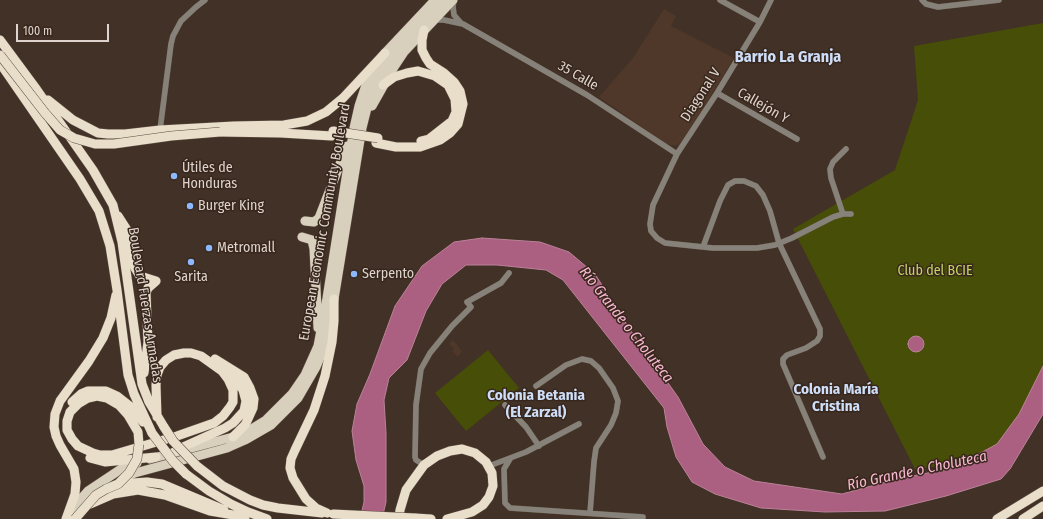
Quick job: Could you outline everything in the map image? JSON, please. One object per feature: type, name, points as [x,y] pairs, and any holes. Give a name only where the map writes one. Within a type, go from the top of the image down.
[{"type":"highway","points":[[256,126],[307,128],[410,148],[424,146],[440,140],[450,133],[458,124],[463,104],[460,91],[454,82],[430,64],[426,58],[422,50],[424,30]]},
{"type":"highway","name":"Boulevard Fuerzas Armadas","points":[[0,40],[38,90],[93,170],[113,205],[122,242],[144,392],[156,415],[173,441],[197,466],[223,486],[263,504],[278,508],[330,513],[431,519]]},
{"type":"highway","points":[[38,90],[73,120],[98,132],[125,134],[160,130],[284,125],[307,121],[326,112],[343,98],[385,53]]},
{"type":"highway","points":[[0,55],[60,130],[74,138],[94,144],[114,144],[171,136],[220,132],[332,134]]},
{"type":"highway","points":[[418,71],[422,61],[426,58]]},
{"type":"highway","name":"Boulevard Fuerzas Armadas","points":[[0,63],[80,179],[99,211],[110,246],[118,290],[128,375],[151,432],[166,452],[186,474],[209,491],[231,504],[267,519]]},
{"type":"highway","points":[[377,141],[415,142],[429,139],[452,121],[456,112],[455,99],[448,85],[435,76],[418,71],[406,73],[394,77],[383,85]]},
{"type":"highway","points":[[116,214],[127,230],[130,254],[135,268],[140,276],[156,281],[148,288],[146,293],[148,342],[142,384]]},
{"type":"highway","points":[[66,519],[75,494],[76,482],[74,469],[56,436],[54,427],[55,414],[60,401],[90,361],[103,338],[118,290]]},
{"type":"highway","points":[[330,513],[316,508],[306,499],[293,478],[290,468],[291,459],[302,431],[314,410],[323,383],[332,342],[334,299]]},
{"type":"highway","points":[[156,415],[151,391],[151,372],[158,361],[172,350],[188,347],[198,349],[244,378],[250,388],[254,399],[254,408],[245,425],[233,436]]},
{"type":"highway","points":[[156,415],[156,385],[160,367],[166,360],[174,355],[184,352],[191,352],[201,356],[236,379],[244,390],[246,401],[244,411],[233,423],[171,454]]},
{"type":"highway","points":[[118,484],[129,473],[137,459],[139,444],[138,432],[128,415],[119,405],[107,398],[97,396],[88,398],[78,404],[70,412],[67,422],[67,430],[78,446],[100,455],[117,453],[177,436],[214,423],[223,416],[232,402],[233,390],[222,371]]},
{"type":"highway","points":[[151,432],[131,407],[117,396],[106,391],[88,391],[81,394],[64,412],[61,421],[62,430],[69,445],[81,455],[94,460],[119,461],[156,457]]},
{"type":"highway","points":[[399,519],[406,490],[424,465],[437,456],[450,451],[462,449],[475,453],[486,462],[492,473],[493,486],[489,497],[483,505],[472,512],[447,519]]},
{"type":"highway","points":[[75,519],[96,495],[106,489],[118,484],[147,482],[162,484],[242,518]]},
{"type":"highway","points":[[90,504],[113,494],[138,490],[165,495],[210,511],[242,518]]},
{"type":"highway","points":[[997,519],[1043,491]]},
{"type":"highway","points":[[1023,519],[1043,506]]},
{"type":"main road","name":"European Economic Community Boulevard","points":[[66,519],[88,491],[121,469],[156,457],[240,434],[266,420],[292,394],[305,375],[318,346],[366,85],[374,69],[385,53],[435,0]]},
{"type":"main road","name":"European Economic Community Boulevard","points":[[79,519],[90,504],[120,480],[135,473],[227,448],[245,440],[271,425],[298,398],[316,366],[324,348],[334,299],[358,128],[382,72],[392,57],[405,41],[445,0]]},
{"type":"main road","points":[[306,221],[314,222],[319,218],[358,128],[404,52],[454,0]]},
{"type":"main road","points":[[302,237],[312,240],[314,248],[318,346]]},
{"type":"street","points":[[160,130],[170,52],[174,36],[181,21],[205,0]]},
{"type":"street","name":"35 Calle","points":[[454,0],[454,15],[463,24],[587,95],[677,154]]},
{"type":"street","points":[[720,0],[760,22]]},
{"type":"street","name":"Diagonal V","points":[[771,0],[760,22],[717,93],[677,154],[653,205],[650,224],[651,231],[656,238],[666,243],[703,247],[757,248],[779,243],[792,238],[842,214]]},
{"type":"street","points":[[922,0],[926,4],[938,7],[999,0]]},
{"type":"street","name":"35 Calle","points":[[434,20],[444,20],[463,24]]},
{"type":"street","name":"Callejón Y","points":[[717,93],[797,139]]},
{"type":"street","points":[[846,149],[833,162],[830,169],[831,178],[842,214],[851,214]]},
{"type":"street","points":[[703,247],[720,201],[728,185],[735,181],[744,181],[756,186],[763,195],[770,211],[779,243],[820,329],[820,336],[817,341],[806,348],[788,355],[783,359],[783,364],[823,457]]},
{"type":"street","points":[[424,465],[416,460],[415,457],[416,405],[421,369],[430,353],[470,307],[466,302],[501,283],[509,273]]},
{"type":"street","points":[[536,386],[566,365],[582,359],[591,361],[600,368],[613,388],[618,400],[616,413],[611,425],[596,448],[590,513]]},
{"type":"street","points":[[505,405],[526,427],[538,446]]},
{"type":"street","points":[[489,466],[510,459],[538,446],[579,424]]},
{"type":"street","points":[[510,459],[504,469],[505,503],[510,508],[590,513],[598,516],[643,517]]},
{"type":"shaded area","points":[[664,9],[676,16],[671,26],[734,58],[699,115],[681,142],[676,146],[666,144],[599,97],[633,58]]},
{"type":"shaded area","points":[[453,340],[462,351],[458,357],[452,351],[454,348],[449,344]]},
{"type":"green space","name":"Club del BCIE","points":[[1043,23],[1043,380],[1024,419],[979,461],[915,469],[793,229],[895,170],[918,100],[914,46]]},
{"type":"green space","points":[[488,350],[519,388],[466,431],[435,393]]},
{"type":"water","name":"Río Grande o Choluteca","points":[[482,238],[540,242],[569,252],[595,274],[629,328],[678,397],[703,444],[725,467],[754,481],[842,494],[897,479],[953,468],[997,444],[1019,414],[1043,366],[1043,414],[1010,469],[1001,479],[946,496],[885,511],[825,512],[761,508],[715,494],[692,482],[676,457],[667,427],[664,408],[563,280],[546,270],[497,265],[466,265],[442,284],[426,311],[407,360],[389,378],[384,400],[386,433],[386,502],[382,519],[360,519],[364,502],[364,486],[356,460],[352,431],[357,404],[370,374],[395,306],[422,266],[454,242]]},
{"type":"water","points":[[913,336],[919,336],[924,341],[922,350],[919,352],[913,352],[908,347],[908,341]]},
{"type":"place","name":"Útiles de Honduras","points":[[174,176]]},
{"type":"place","name":"Burger King","points":[[190,206]]},
{"type":"place","name":"Metromall","points":[[209,248]]},
{"type":"place","name":"Sarita","points":[[191,262]]},
{"type":"place","name":"Serpento","points":[[354,274]]},
{"type":"district","name":"Barrio La Granja","points":[[788,58]]},
{"type":"district","name":"Colonia María Cristina","points":[[836,398]]},
{"type":"district","name":"Colonia Betania (El Zarzal)","points":[[536,404]]}]
